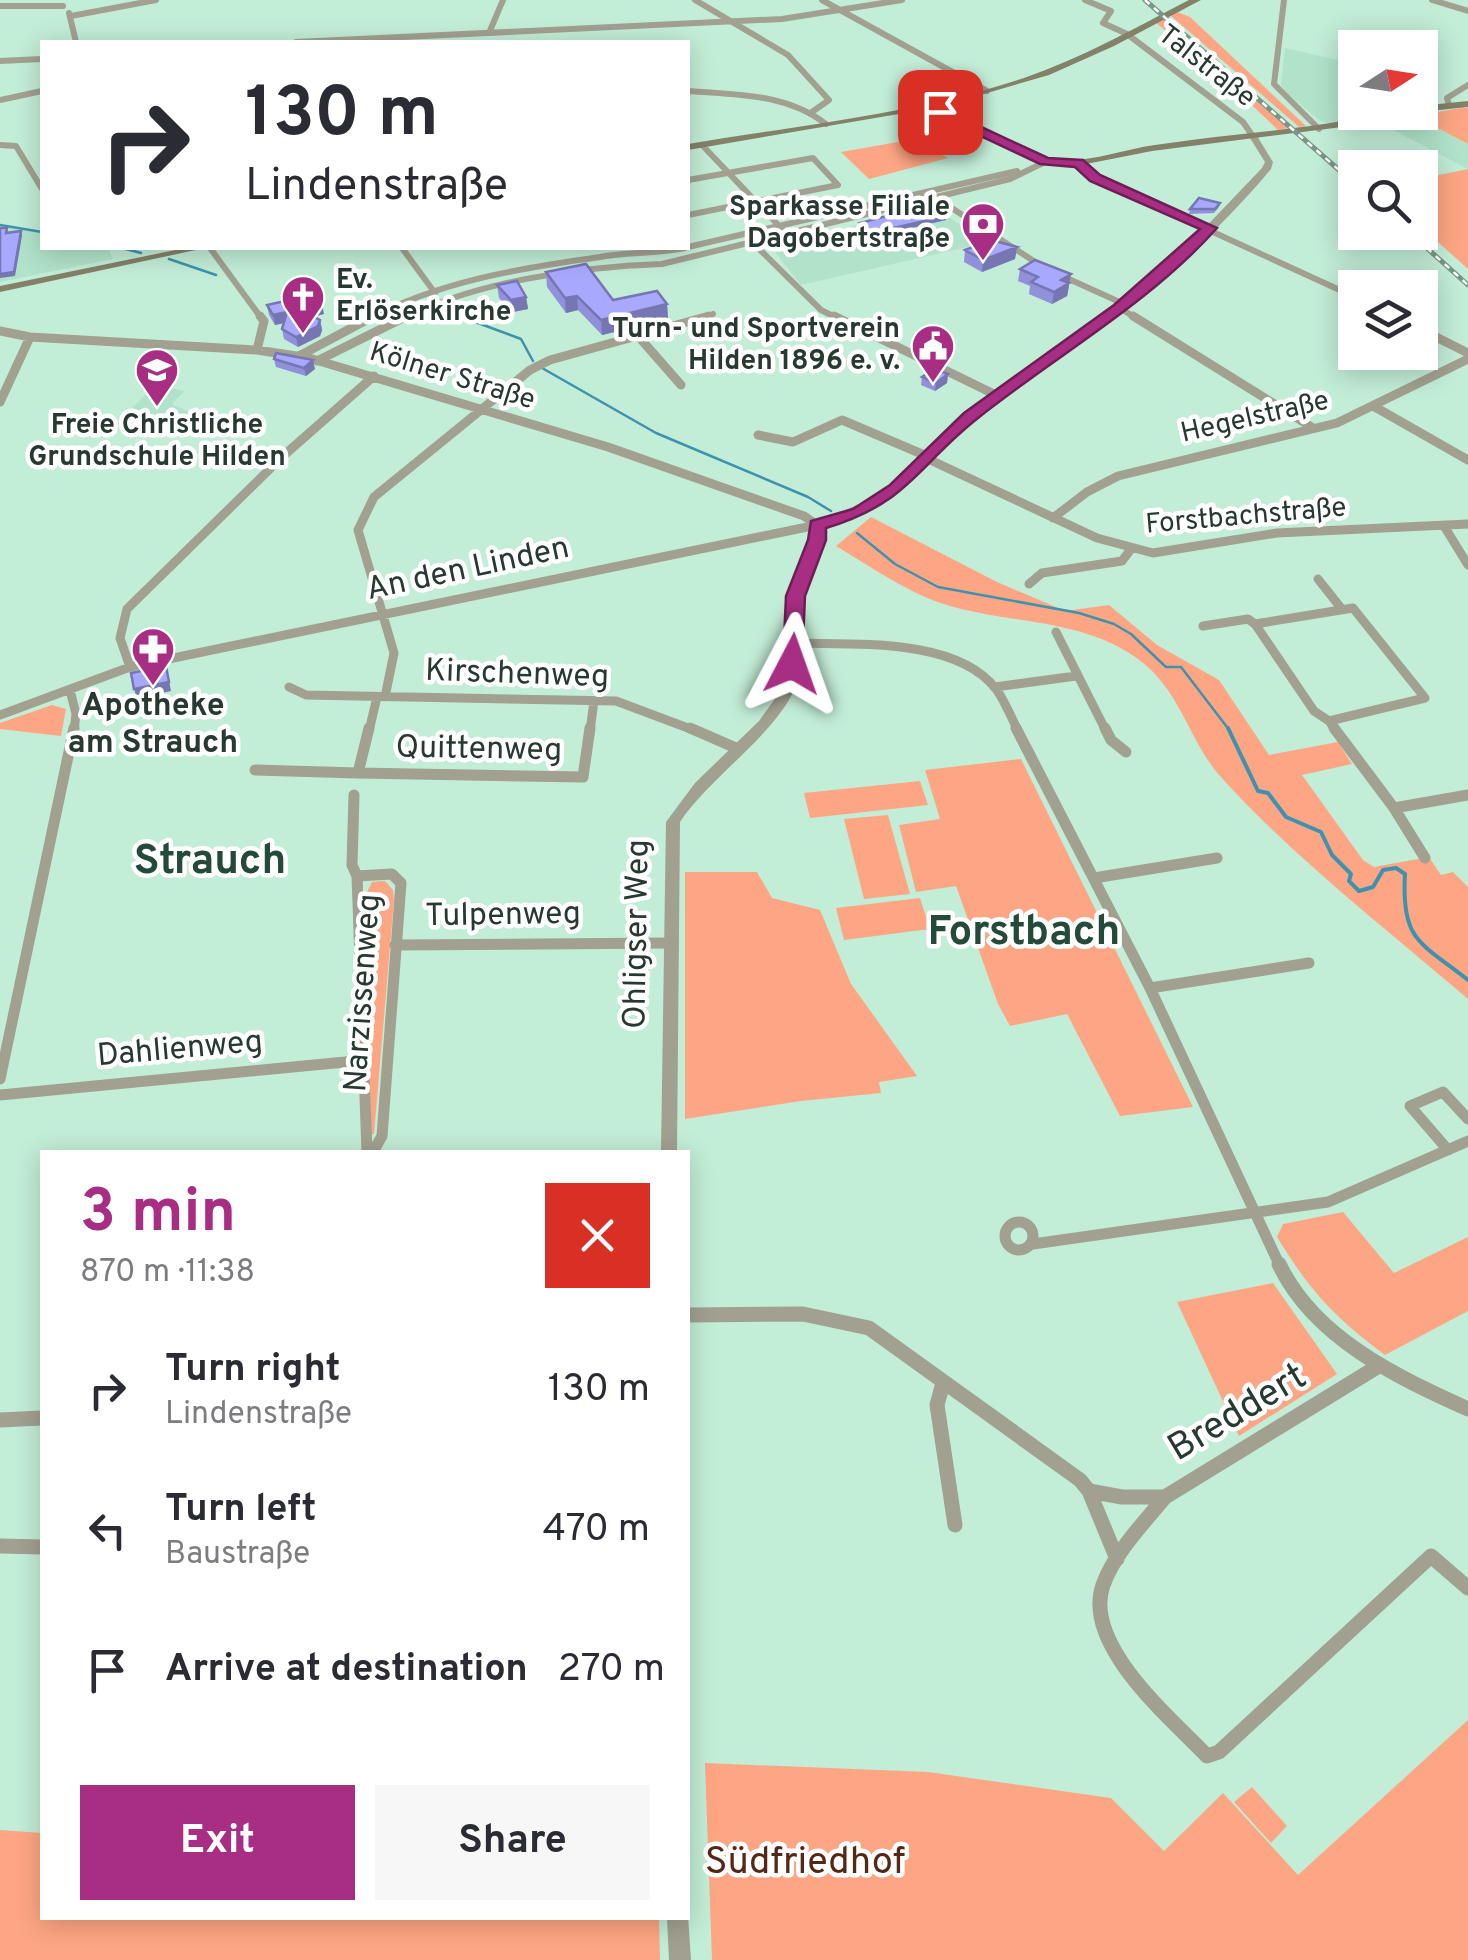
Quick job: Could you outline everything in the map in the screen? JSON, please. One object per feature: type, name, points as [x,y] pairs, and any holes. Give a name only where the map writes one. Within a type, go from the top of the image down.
[{"type":"main road","points":[[690,148],[892,113],[931,111],[1056,68],[1196,0]]},
{"type":"main road","points":[[1438,107],[1468,104]]},
{"type":"main road","points":[[931,111],[1045,162],[1078,163],[1148,149],[1338,125]]},
{"type":"main road","points":[[0,288],[189,250]]},
{"type":"street","points":[[71,16],[156,0]]},
{"type":"street","points":[[489,33],[502,0]]},
{"type":"street","points":[[696,0],[726,22],[788,55],[829,100],[812,112]]},
{"type":"street","points":[[822,0],[988,91]]},
{"type":"street","points":[[339,40],[726,22],[902,0]]},
{"type":"street","name":"Talstraße","points":[[1084,0],[1111,11],[1101,20],[1127,34],[1253,135]]},
{"type":"street","points":[[1284,0],[1274,84],[1319,129]]},
{"type":"street","points":[[1432,0],[1468,11]]},
{"type":"street","points":[[0,6],[63,3],[71,16],[76,40]]},
{"type":"street","points":[[0,61],[40,58]]},
{"type":"street","points":[[1449,105],[1447,98],[1468,85]]},
{"type":"street","points":[[0,100],[40,91]]},
{"type":"street","points":[[690,91],[780,102],[812,112],[826,124]]},
{"type":"street","points":[[818,525],[873,505],[996,394],[1122,306],[1210,228],[1266,169],[1266,154],[1253,135]]},
{"type":"street","points":[[0,145],[16,146],[40,185]]},
{"type":"street","points":[[702,145],[788,235]]},
{"type":"street","points":[[690,180],[813,158],[838,185],[690,215]]},
{"type":"street","points":[[690,246],[1021,171],[1045,162]]},
{"type":"street","points":[[1078,163],[1095,178],[1338,290]]},
{"type":"street","points":[[318,361],[441,299],[576,271],[662,264],[936,199],[1010,179],[1021,171]]},
{"type":"street","points":[[926,191],[1030,261],[1122,306],[1313,428]]},
{"type":"street","points":[[745,234],[821,310],[996,394]]},
{"type":"street","points":[[211,250],[264,321],[257,350]]},
{"type":"street","points":[[403,250],[441,299]]},
{"type":"street","points":[[561,250],[576,271]]},
{"type":"street","points":[[299,356],[406,299],[432,290],[610,255],[651,255],[673,250]]},
{"type":"street","points":[[480,408],[544,362],[698,322],[713,314]]},
{"type":"street","name":"Kölner Straße","points":[[0,331],[30,337],[257,350],[299,356],[480,408],[737,491],[818,525]]},
{"type":"street","points":[[0,402],[4,383],[30,337]]},
{"type":"street","points":[[639,337],[680,385]]},
{"type":"street","points":[[1438,340],[1468,356]]},
{"type":"street","name":"Hegelstraße","points":[[1053,518],[1087,492],[1130,472],[1337,424],[1468,356]]},
{"type":"street","points":[[130,666],[118,636],[127,609],[282,458],[374,376]]},
{"type":"street","points":[[1375,407],[1468,460]]},
{"type":"street","name":"Quittenweg","points":[[358,773],[395,658],[362,549],[358,530],[362,515],[374,497],[480,408]]},
{"type":"street","name":"Forstbachstraße","points":[[758,435],[794,442],[842,420],[1097,538],[1153,552],[1278,533],[1468,524]]},
{"type":"street","name":"An den Linden","points":[[0,715],[130,666],[818,525]]},
{"type":"street","name":"Ohligser Weg","points":[[669,1150],[673,822],[697,788],[778,704],[790,686],[796,596],[817,540],[818,525]]},
{"type":"street","points":[[1444,526],[1468,564]]},
{"type":"street","points":[[1029,584],[1042,573],[1122,561],[1131,548]]},
{"type":"street","points":[[1318,579],[1341,608]]},
{"type":"street","points":[[1255,624],[1341,608],[1362,614],[1425,698],[1329,720]]},
{"type":"street","points":[[1203,626],[1248,619],[1255,624],[1314,710],[1329,720],[1394,808],[1425,858]]},
{"type":"street","points":[[1056,632],[1111,740],[1126,752]]},
{"type":"street","points":[[795,644],[905,646],[937,652],[978,673],[995,687],[1150,988],[1286,1280],[1322,1320],[1377,1367],[1468,1409]]},
{"type":"street","points":[[995,687],[1076,676]]},
{"type":"street","name":"Kirschenweg","points":[[289,687],[306,695],[594,701],[640,707],[736,748]]},
{"type":"street","points":[[0,1079],[72,750],[76,714],[70,690]]},
{"type":"street","name":"Quittenweg","points":[[255,770],[583,777],[594,701]]},
{"type":"street","name":"Narzissenweg","points":[[354,794],[352,865],[358,876],[366,1060],[364,1145],[368,1150]]},
{"type":"street","points":[[1394,808],[1468,794]]},
{"type":"street","points":[[1094,878],[1217,858]]},
{"type":"street","name":"Narzissenweg","points":[[358,876],[392,874],[398,878],[382,1136],[372,1150]]},
{"type":"street","name":"Tulpenweg","points":[[396,945],[671,943]]},
{"type":"street","points":[[1150,988],[1309,963]]},
{"type":"street","name":"Dahlienweg","points":[[0,1096],[366,1060]]},
{"type":"street","points":[[1448,1150],[1410,1106],[1443,1092],[1468,1119]]},
{"type":"street","points":[[1032,1244],[1328,1202],[1468,1140]]},
{"type":"street","name":"Breddert","points":[[690,1316],[826,1316],[854,1321],[1090,1491],[1122,1497],[1164,1497],[1377,1367]]},
{"type":"street","points":[[943,1383],[937,1405],[955,1525]]},
{"type":"street","points":[[0,1420],[40,1418]]},
{"type":"street","points":[[1090,1491],[1117,1559]]},
{"type":"street","points":[[1164,1497],[1117,1559],[1099,1598],[1102,1622],[1112,1651],[1207,1756],[1219,1752],[1431,1556],[1468,1588]]},
{"type":"street","points":[[0,1546],[40,1547]]},
{"type":"street","points":[[678,1920],[680,1960]]},
{"type":"shaded area","points":[[1285,48],[1338,60],[1338,123],[1320,121],[1281,85]]},
{"type":"shaded area","points":[[1438,128],[1468,144],[1468,169],[1393,130]]},
{"type":"shaded area","points":[[933,208],[989,242],[801,285],[770,246]]},
{"type":"shaded area","points":[[0,226],[40,233],[40,250],[109,250],[113,259],[0,282]]},
{"type":"shaded area","name":"Freie Christliche Grundschule Hilden","points":[[153,387],[184,391],[172,404],[192,413],[190,422],[168,434],[116,424]]},
{"type":"green space","points":[[1177,12],[1190,17],[1306,126],[1299,127],[1170,15]]},
{"type":"green space","points":[[1164,18],[1289,128],[1278,130],[1155,22]]},
{"type":"green space","points":[[1468,108],[1468,144],[1438,128],[1438,112]]},
{"type":"green space","points":[[915,139],[948,158],[869,179],[841,152]]},
{"type":"green space","points":[[1468,169],[1468,269],[1438,242],[1438,175]]},
{"type":"green space","points":[[871,517],[997,582],[1065,611],[1109,605],[1157,645],[1219,680],[1269,755],[1338,742],[1352,764],[1302,775],[1363,860],[1374,867],[1429,857],[1441,875],[1453,872],[1468,887],[1468,999],[1340,891],[1248,806],[1209,762],[1164,685],[1138,659],[1094,636],[950,606],[906,588],[836,546]]},
{"type":"green space","points":[[52,705],[66,709],[61,736],[0,729],[0,723]]},
{"type":"green space","points":[[1021,759],[1193,1107],[1120,1116],[1067,1014],[1010,1026],[998,1004],[956,886],[916,892],[899,825],[940,819],[925,770]]},
{"type":"green space","points":[[920,781],[928,805],[810,818],[804,793]]},
{"type":"green space","points":[[888,815],[910,894],[864,899],[844,819]]},
{"type":"green space","points":[[685,872],[757,872],[772,898],[820,910],[851,984],[917,1076],[879,1082],[881,1093],[685,1119]]},
{"type":"green space","points":[[385,881],[393,890],[394,900],[371,1134],[366,894],[372,882]]},
{"type":"green space","points":[[920,898],[930,929],[844,940],[836,908]]},
{"type":"green space","points":[[1343,1212],[1394,1273],[1468,1237],[1468,1311],[1385,1355],[1367,1341],[1324,1302],[1277,1237],[1283,1224]]},
{"type":"green space","points":[[1273,1283],[1337,1374],[1239,1436],[1177,1302]]},
{"type":"green space","name":"Südfriedhof","points":[[1468,1720],[1468,1960],[712,1960],[705,1763],[928,1772],[1111,1798],[1164,1851],[1223,1793],[1298,1875]]},
{"type":"green space","points":[[1252,1787],[1287,1826],[1271,1843],[1234,1802]]},
{"type":"green space","points":[[0,1830],[40,1833],[40,1920],[659,1920],[660,1960],[0,1960]]},
{"type":"building","points":[[1199,198],[1220,203],[1215,209],[1190,209]]},
{"type":"building","points":[[933,204],[946,216],[872,233],[860,223]]},
{"type":"building","points":[[0,228],[7,228],[6,233],[21,231],[14,272],[0,274]]},
{"type":"building","points":[[995,241],[1017,247],[983,260],[965,250],[978,245]]},
{"type":"building","points":[[1035,260],[1071,274],[1061,280],[1069,283],[1054,292],[1031,282],[1038,277],[1020,269]]},
{"type":"building","points":[[586,264],[613,300],[657,291],[667,304],[601,320],[577,296],[565,298],[546,272]]},
{"type":"building","points":[[517,281],[526,297],[511,300],[497,285]]},
{"type":"building","points":[[316,294],[322,304],[300,309],[320,320],[318,326],[296,337],[282,329],[287,312],[273,315],[267,305]]},
{"type":"building","points":[[276,353],[313,360],[304,368],[274,359]]},
{"type":"building","points":[[934,369],[948,374],[936,383],[922,377]]},
{"type":"building","points":[[166,666],[169,682],[134,689],[131,673]]},
{"type":"waterway","points":[[0,225],[40,232]]},
{"type":"waterway","points":[[130,250],[141,253]]},
{"type":"waterway","points":[[169,259],[216,275]]},
{"type":"waterway","points":[[447,305],[467,319],[521,339],[533,361]]},
{"type":"waterway","points":[[542,368],[656,433],[808,497],[831,511]]},
{"type":"waterway","points":[[857,533],[895,564],[938,587],[1079,613],[1114,624],[1131,634],[1166,667],[1181,667],[1228,729]]},
{"type":"waterway","points":[[1228,729],[1258,791],[1268,793],[1286,817],[1321,832],[1332,855],[1351,874],[1349,881],[1359,891],[1373,887],[1383,870],[1396,868],[1405,874],[1406,913],[1417,938],[1468,980]]},
{"type":"railway","points":[[1145,0],[1338,169]]},
{"type":"railway","points":[[1429,250],[1468,285]]},
{"type":"place","name":"Sparkasse Filiale Dagobertstraße","points":[[983,262]]},
{"type":"place","name":"Ev. Erlöserkirche","points":[[303,335]]},
{"type":"place","name":"Turn- und Sportverein Hilden 1896 e. v.","points":[[933,384]]},
{"type":"place","name":"Freie Christliche Grundschule Hilden","points":[[157,408]]},
{"type":"place","name":"Apotheke am Strauch","points":[[153,687]]},
{"type":"district","name":"Strauch","points":[[210,862]]},
{"type":"district","name":"Forstbach","points":[[1024,933]]},
{"type":"route","points":[[792,664],[796,596],[818,537],[818,525],[859,512],[896,489],[996,394],[1120,308],[1210,228],[1095,178],[1078,163],[1045,162],[940,112]]}]
